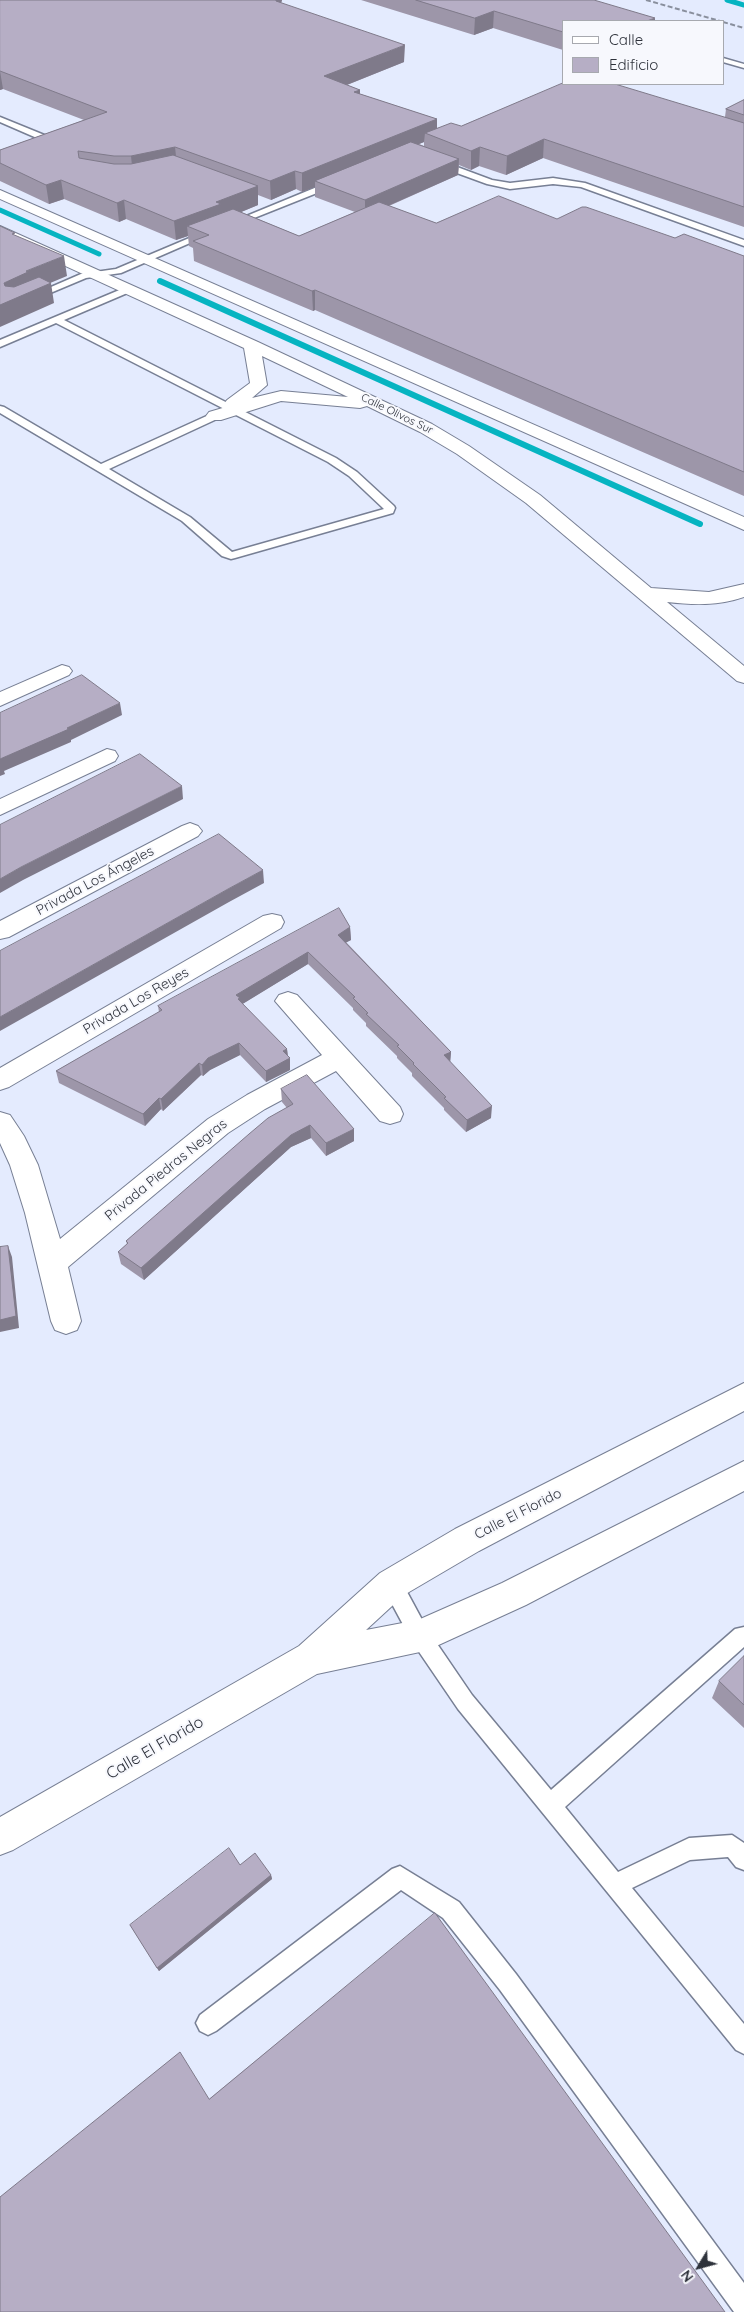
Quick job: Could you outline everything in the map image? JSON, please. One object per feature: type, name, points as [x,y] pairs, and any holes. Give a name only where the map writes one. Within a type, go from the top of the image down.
[{"type":"main road","points":[[0,194],[744,524]]},
{"type":"main road","name":"Calle Olivos Sur","points":[[0,230],[252,345],[426,428],[498,472],[648,594],[744,677]]},
{"type":"main road","points":[[252,345],[259,385]]},
{"type":"main road","points":[[225,411],[259,385]]},
{"type":"main road","points":[[259,385],[281,396]]},
{"type":"main road","points":[[225,411],[281,396],[376,404]]},
{"type":"main road","points":[[648,594],[695,599],[717,598],[744,590]]},
{"type":"main road","points":[[0,700],[62,672]]},
{"type":"main road","points":[[0,808],[107,756]]},
{"type":"main road","name":"Privada Los Ángeles","points":[[0,931],[190,831]]},
{"type":"main road","name":"Privada Los Reyes","points":[[0,1080],[272,922]]},
{"type":"main road","points":[[288,1001],[390,1114]]},
{"type":"main road","name":"Privada Piedras Negras","points":[[53,1262],[218,1126],[256,1102],[339,1058]]},
{"type":"main road","points":[[0,1122],[20,1152],[53,1262],[66,1321]]},
{"type":"main road","name":"Calle El Florido","points":[[0,1838],[311,1658],[392,1584],[467,1540],[744,1396]]},
{"type":"main road","name":"Calle El Florido","points":[[311,1658],[420,1636],[514,1594],[744,1476]]},
{"type":"lane","points":[[724,60],[744,66]]},
{"type":"lane","points":[[0,119],[56,143]]},
{"type":"lane","points":[[0,128],[11,124]]},
{"type":"lane","points":[[26,143],[43,137]]},
{"type":"lane","points":[[428,159],[490,182],[504,184],[553,181],[582,185],[744,243]]},
{"type":"lane","points":[[224,227],[339,181]]},
{"type":"lane","points":[[259,200],[278,206]]},
{"type":"lane","points":[[23,301],[84,276],[118,271],[143,258],[215,231]]},
{"type":"lane","points":[[0,344],[128,289]]},
{"type":"lane","points":[[0,409],[186,519],[225,554],[231,556],[389,511],[390,508],[371,488],[339,465],[225,411],[57,320]]},
{"type":"lane","points":[[100,469],[225,411]]},
{"type":"lane","points":[[392,1584],[420,1636],[464,1702],[744,2042]]},
{"type":"lane","points":[[550,1806],[742,1636]]},
{"type":"lane","points":[[615,1885],[689,1848],[732,1846],[744,1859]]},
{"type":"lane","points":[[208,2023],[400,1877],[451,1910],[457,1917],[514,1990],[744,2304]]},
{"type":"building","points":[[0,0],[276,0],[405,45],[324,76],[360,90],[354,92],[437,119],[302,173],[295,171],[270,181],[175,147],[131,156],[114,156],[78,151],[79,158],[114,164],[131,164],[173,155],[258,186],[216,202],[221,204],[174,221],[124,200],[117,203],[61,180],[46,185],[0,163],[0,150],[107,112],[0,71]]},
{"type":"building","points":[[416,0],[594,0],[655,18],[650,20],[562,20],[562,32],[494,11],[475,18]]},
{"type":"building","points":[[562,83],[562,85],[618,85],[744,123],[744,207],[544,139],[507,156],[480,147],[471,151],[425,133],[451,123],[461,126]]},
{"type":"building","points":[[744,100],[744,115],[726,109]]},
{"type":"building","points":[[411,142],[459,159],[365,200],[315,181]]},
{"type":"building","points":[[499,196],[557,219],[582,207],[586,207],[675,238],[684,234],[744,256],[744,472],[315,290],[312,291],[193,241],[209,235],[187,226],[233,209],[299,236],[379,202],[436,223]]},
{"type":"building","points":[[0,226],[15,233],[12,234],[64,256],[26,271],[28,272],[4,283],[5,286],[14,287],[39,277],[51,283],[0,305]]},
{"type":"building","points":[[82,675],[120,703],[67,728],[69,729],[0,759],[0,713]]},
{"type":"building","points":[[140,754],[182,786],[0,879],[0,825]]},
{"type":"building","points":[[219,834],[263,870],[0,1017],[0,951]]},
{"type":"building","points":[[339,908],[350,927],[338,935],[451,1052],[444,1055],[492,1106],[467,1120],[413,1064],[397,1046],[399,1045],[366,1014],[368,1013],[353,998],[355,997],[308,952],[236,995],[287,1049],[283,1051],[290,1058],[266,1071],[239,1043],[208,1058],[202,1065],[199,1063],[143,1114],[56,1071],[162,1010],[158,1006]]},
{"type":"building","points":[[307,1075],[354,1129],[326,1143],[310,1125],[291,1135],[141,1268],[118,1252],[128,1243],[126,1241],[249,1134],[268,1118],[293,1104],[281,1089]]},
{"type":"building","points":[[8,1246],[16,1316],[0,1320],[0,1247]]},
{"type":"building","points":[[744,1656],[744,1705],[719,1681]]},
{"type":"building","points":[[229,1848],[240,1865],[255,1853],[271,1875],[157,1968],[130,1925]]},
{"type":"building","points":[[435,1913],[725,2312],[0,2312],[0,2197],[180,2052],[209,2099]]},
{"type":"waterway","points":[[727,0],[744,5]]},
{"type":"waterway","points":[[0,210],[99,254]]},
{"type":"waterway","points":[[160,281],[700,524]]},
{"type":"railway","points":[[646,0],[716,20]]},
{"type":"railway","points":[[724,22],[744,28]]}]
